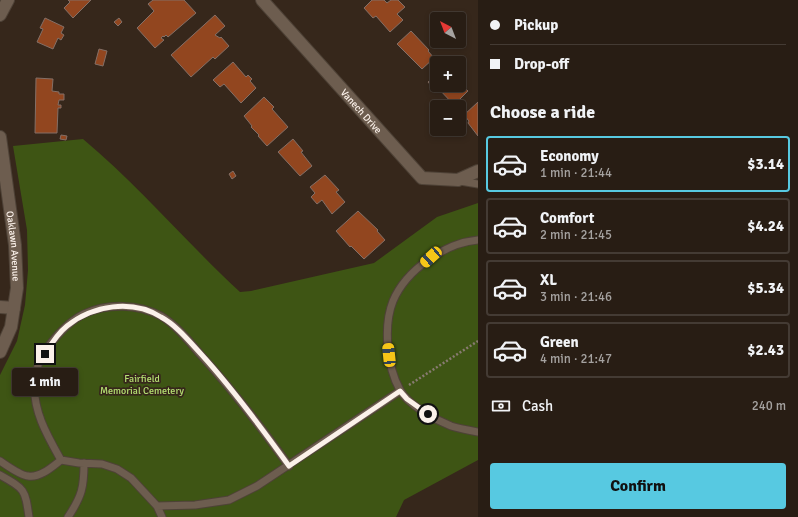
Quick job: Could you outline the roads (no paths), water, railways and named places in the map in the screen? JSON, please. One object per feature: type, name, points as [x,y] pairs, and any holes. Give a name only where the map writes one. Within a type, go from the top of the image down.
[{"type":"street","points":[[0,15],[8,0]]},
{"type":"street","name":"Vanech Drive","points":[[262,0],[422,178],[458,180],[478,171]]},
{"type":"street","name":"Oaklawn Avenue","points":[[0,137],[17,267],[17,288],[11,327],[0,352]]},
{"type":"street","points":[[0,306],[14,308]]},
{"type":"lane","points":[[458,180],[478,184]]},
{"type":"lane","points":[[478,240],[448,248],[431,257],[402,285],[393,301],[389,315],[387,335],[393,374],[400,391],[407,399],[435,418],[452,426],[478,432]]},
{"type":"lane","points":[[61,460],[42,423],[36,402],[35,384],[39,363],[50,345],[66,327],[84,314],[105,308],[125,306],[145,309],[161,317],[180,332],[252,414],[289,466]]},
{"type":"lane","points":[[157,506],[195,505],[229,500],[257,486],[289,466],[400,391]]},
{"type":"lane","points":[[0,461],[27,476],[34,476],[47,470],[61,460],[102,464],[117,469],[131,478],[157,506],[162,517]]},
{"type":"lane","points":[[68,517],[81,495],[84,483],[84,463]]},
{"type":"lane","points":[[0,475],[19,485],[22,489],[26,496],[29,517]]},
{"type":"park label","name":"Fairfield Memorial Cemetery","points":[[142,384]]}]
